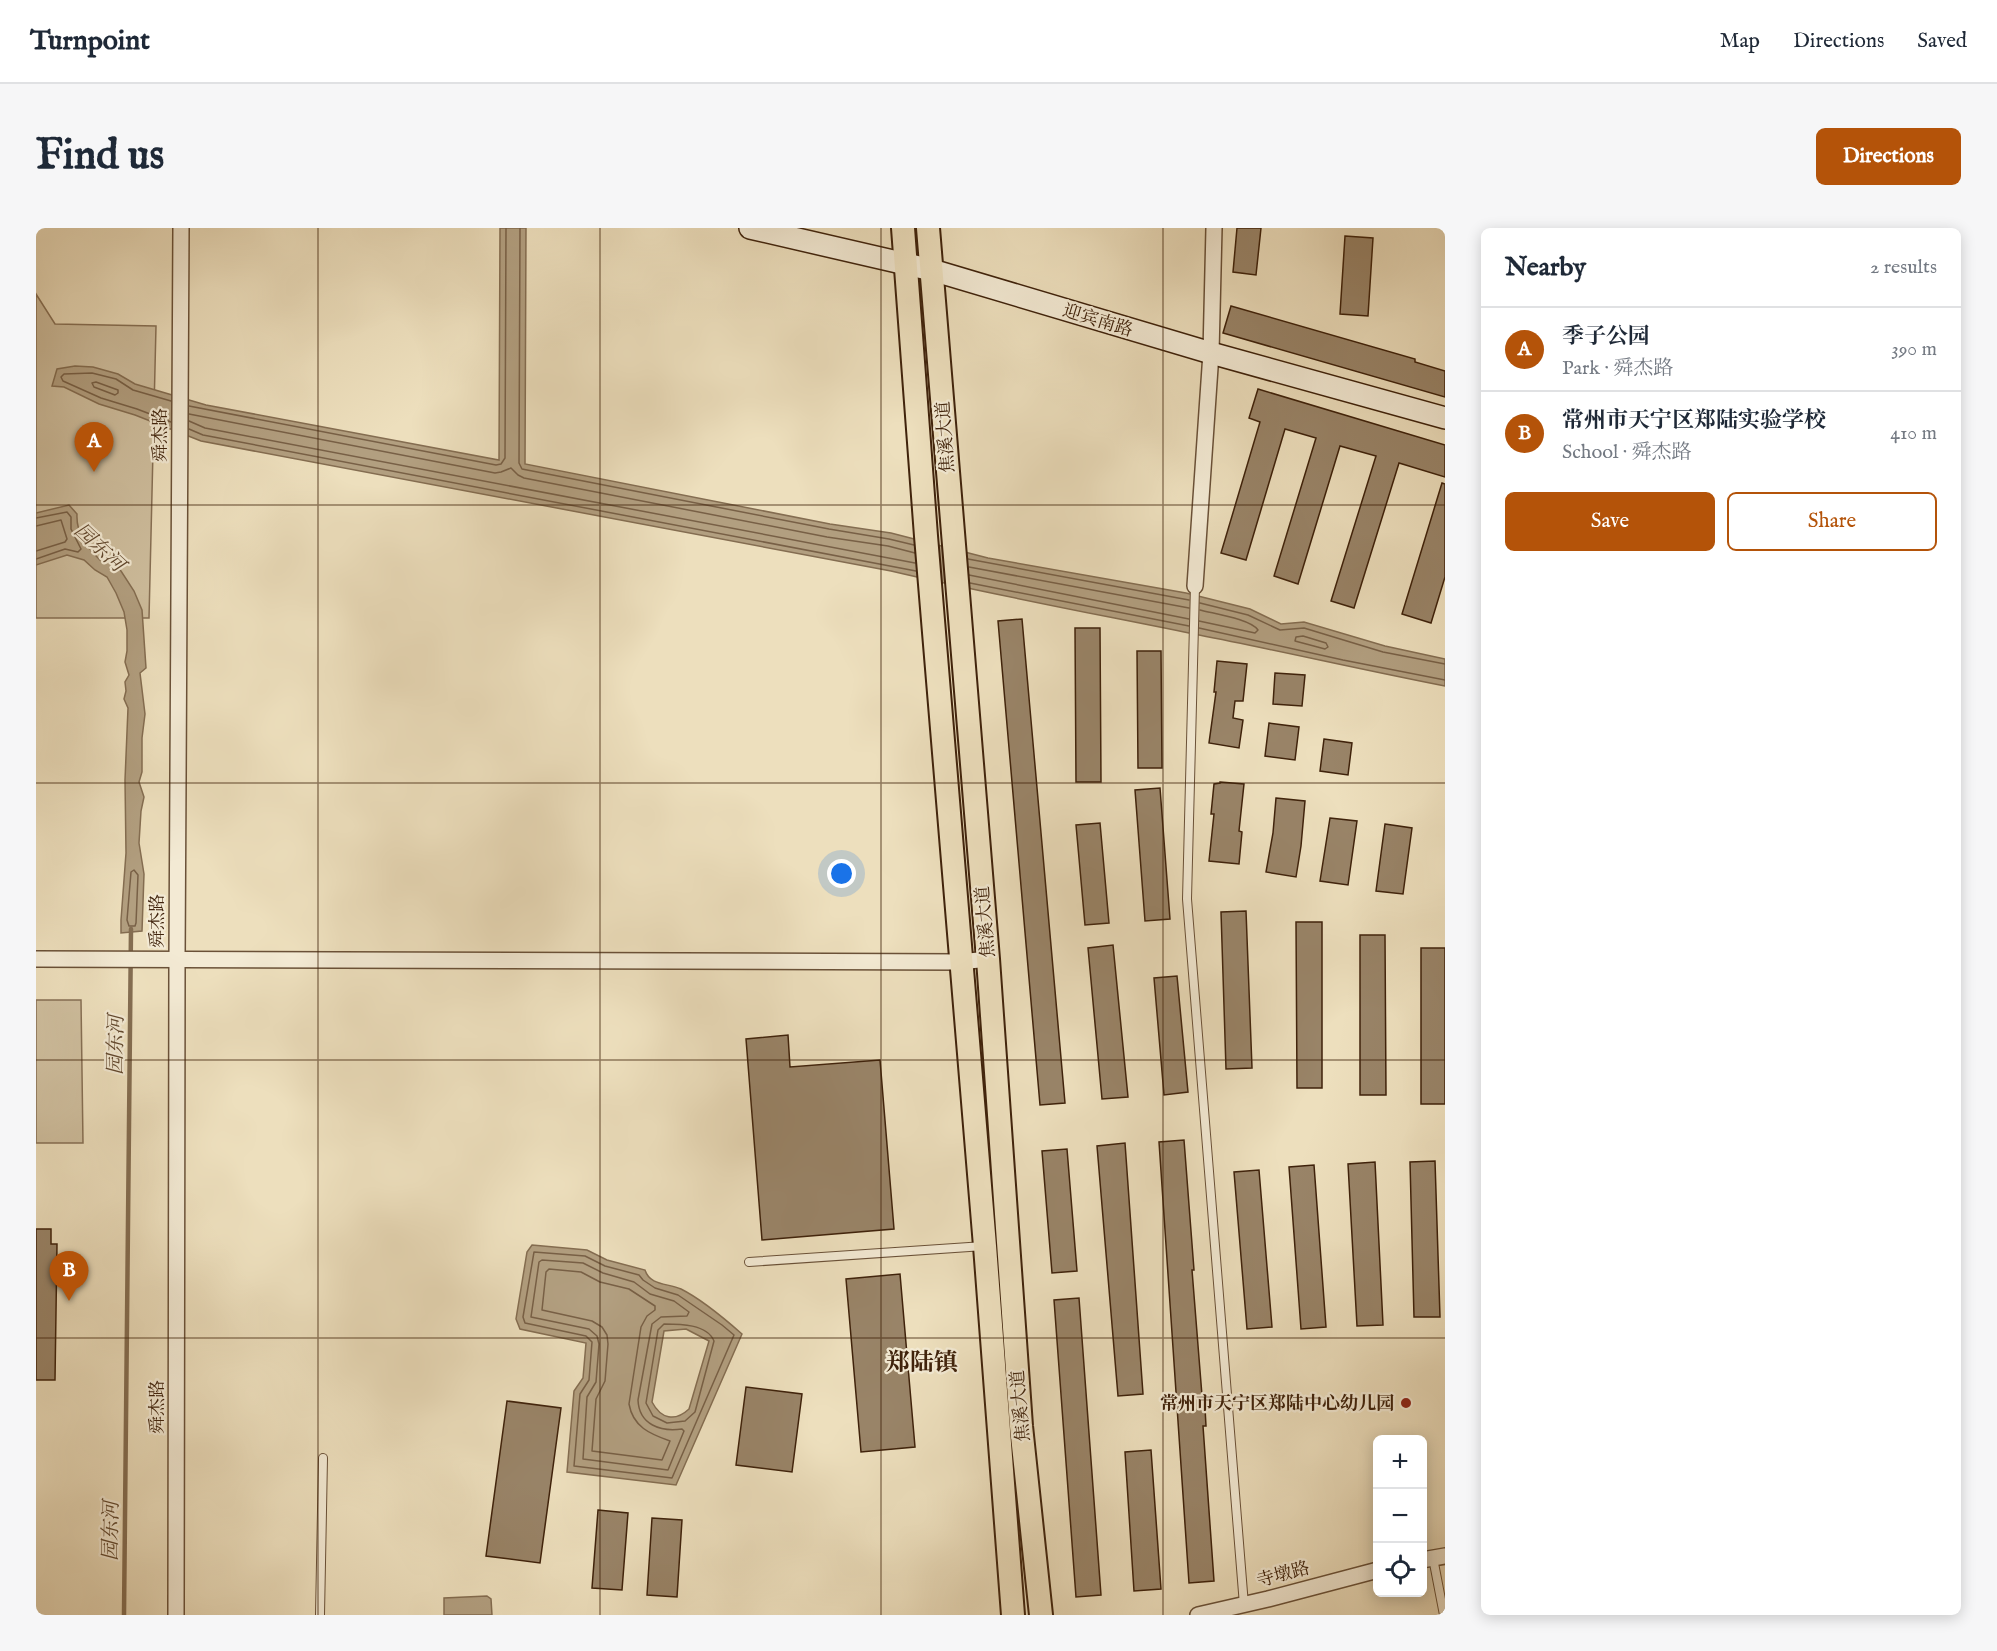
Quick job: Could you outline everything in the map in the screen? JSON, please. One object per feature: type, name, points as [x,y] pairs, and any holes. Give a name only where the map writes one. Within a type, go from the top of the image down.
[{"type":"main road","name":"焦溪大道","points":[[903,228],[1013,1615]]},
{"type":"main road","name":"焦溪大道","points":[[928,228],[988,959],[1021,1426],[1041,1615]]},
{"type":"street","name":"舜杰路","points":[[176,1615],[181,228]]},
{"type":"street","name":"迎宾南路","points":[[750,228],[932,270],[1211,353],[1445,418]]},
{"type":"street","points":[[1195,586],[1211,353],[1214,228]]},
{"type":"street","points":[[36,959],[960,962],[988,959]]},
{"type":"street","name":"寺墩路","points":[[1198,1615],[1373,1571]]},
{"type":"lane","points":[[1195,586],[1187,899],[1244,1605]]},
{"type":"lane","points":[[749,1262],[985,1246]]},
{"type":"lane","points":[[320,1615],[323,1458]]},
{"type":"lane","points":[[1433,1558],[1444,1615]]},
{"type":"shaded area","points":[[36,294],[55,324],[156,326],[149,618],[36,618]]},
{"type":"shaded area","points":[[36,1000],[81,1000],[83,1143],[36,1143]]},
{"type":"water","points":[[500,228],[526,228],[525,464],[830,524],[891,533],[988,558],[1186,593],[1250,609],[1281,624],[1304,622],[1385,646],[1445,659],[1445,686],[891,571],[201,441],[135,415],[99,404],[64,387],[52,386],[57,369],[75,366],[93,367],[118,374],[135,384],[206,405],[499,460]]},
{"type":"water","points":[[69,505],[77,514],[78,528],[87,545],[100,560],[105,556],[121,571],[134,591],[142,610],[146,668],[140,673],[145,714],[142,772],[139,782],[144,797],[139,843],[144,874],[142,931],[121,933],[126,853],[125,780],[128,708],[124,699],[125,682],[129,675],[125,662],[127,630],[124,612],[107,577],[84,560],[67,555],[36,565],[36,513]]},
{"type":"water","points":[[532,1245],[587,1250],[607,1260],[645,1270],[651,1279],[681,1289],[697,1298],[742,1334],[676,1485],[567,1472],[574,1391],[583,1378],[586,1343],[520,1329],[516,1319],[527,1252]],"holes":[[[686,1329],[709,1341],[689,1409],[679,1416],[664,1415],[652,1402],[664,1331]]]},
{"type":"water","points":[[487,1596],[491,1599],[492,1615],[444,1615],[444,1598]]},
{"type":"building","points":[[1237,228],[1261,228],[1256,275],[1233,272]]},
{"type":"building","points":[[1345,236],[1373,238],[1368,316],[1340,314]]},
{"type":"building","points":[[1231,306],[1415,359],[1415,362],[1445,371],[1445,397],[1223,333]]},
{"type":"building","points":[[1258,389],[1445,445],[1445,477],[1399,463],[1354,608],[1331,601],[1376,456],[1340,446],[1298,584],[1274,576],[1316,438],[1285,429],[1246,560],[1221,553],[1260,422],[1249,418]]},
{"type":"building","points":[[1442,483],[1445,484],[1445,577],[1431,623],[1402,614]]},
{"type":"building","points":[[1022,619],[1065,1103],[1040,1105],[998,621]]},
{"type":"building","points":[[1075,628],[1100,628],[1101,782],[1076,782]]},
{"type":"building","points":[[1137,651],[1161,651],[1162,768],[1138,768]]},
{"type":"building","points":[[1217,661],[1247,664],[1243,701],[1235,701],[1233,718],[1243,720],[1239,748],[1209,743],[1216,692],[1214,692]]},
{"type":"building","points":[[1275,673],[1305,675],[1302,706],[1273,704]]},
{"type":"building","points":[[1269,723],[1299,727],[1295,760],[1265,756]]},
{"type":"building","points":[[1324,739],[1352,743],[1348,775],[1320,771]]},
{"type":"building","points":[[1220,782],[1244,784],[1239,831],[1242,832],[1239,864],[1209,861],[1214,814],[1211,814],[1214,784]]},
{"type":"building","points":[[1160,788],[1170,919],[1145,921],[1135,790]]},
{"type":"building","points":[[1276,798],[1305,801],[1296,877],[1266,872]]},
{"type":"building","points":[[1330,818],[1357,821],[1348,885],[1320,881]]},
{"type":"building","points":[[1100,823],[1109,923],[1085,925],[1076,825]]},
{"type":"building","points":[[1385,824],[1412,828],[1403,894],[1376,891]]},
{"type":"building","points":[[1246,911],[1252,1068],[1226,1069],[1221,912]]},
{"type":"building","points":[[1296,922],[1322,922],[1322,1088],[1297,1088]]},
{"type":"building","points":[[1360,935],[1385,935],[1386,1095],[1360,1095]]},
{"type":"building","points":[[1113,945],[1128,1097],[1102,1099],[1088,948]]},
{"type":"building","points":[[1421,948],[1445,948],[1445,1104],[1421,1104]]},
{"type":"building","points":[[1177,976],[1188,1092],[1164,1095],[1154,978]]},
{"type":"building","points":[[788,1035],[790,1067],[880,1060],[894,1229],[762,1240],[746,1039]]},
{"type":"building","points":[[1184,1140],[1194,1270],[1192,1270],[1203,1408],[1205,1408],[1206,1426],[1203,1426],[1214,1581],[1189,1583],[1159,1142]]},
{"type":"building","points":[[1125,1143],[1143,1394],[1118,1396],[1097,1146]]},
{"type":"building","points":[[1067,1149],[1077,1271],[1052,1273],[1042,1151]]},
{"type":"building","points":[[1435,1161],[1440,1317],[1414,1317],[1410,1162]]},
{"type":"building","points":[[1375,1162],[1383,1325],[1357,1326],[1348,1164]]},
{"type":"building","points":[[1314,1165],[1326,1327],[1301,1329],[1289,1167]]},
{"type":"building","points":[[1259,1170],[1272,1327],[1247,1329],[1234,1172]]},
{"type":"building","points":[[36,1229],[51,1229],[51,1244],[57,1244],[55,1380],[36,1380]]},
{"type":"building","points":[[900,1274],[915,1447],[861,1452],[846,1279]]},
{"type":"building","points":[[1079,1298],[1101,1595],[1076,1597],[1054,1300]]},
{"type":"building","points":[[746,1387],[802,1394],[792,1472],[736,1465]]},
{"type":"building","points":[[507,1401],[561,1408],[540,1563],[486,1556]]},
{"type":"building","points":[[1151,1450],[1161,1589],[1134,1591],[1125,1452]]},
{"type":"building","points":[[598,1510],[628,1513],[622,1590],[592,1588]]},
{"type":"building","points":[[652,1518],[682,1520],[677,1597],[647,1595]]},
{"type":"waterway","name":"园东河","points":[[124,1615],[131,929]]},
{"type":"place","name":"季子公园","points":[[94,472]]},
{"type":"place","name":"常州市天宁区郑陆实验学校","points":[[69,1301]]},
{"type":"place","name":"常州市天宁区郑陆中心幼儿园","points":[[1406,1403]]},
{"type":"district","name":"郑陆镇","points":[[922,1362]]}]
